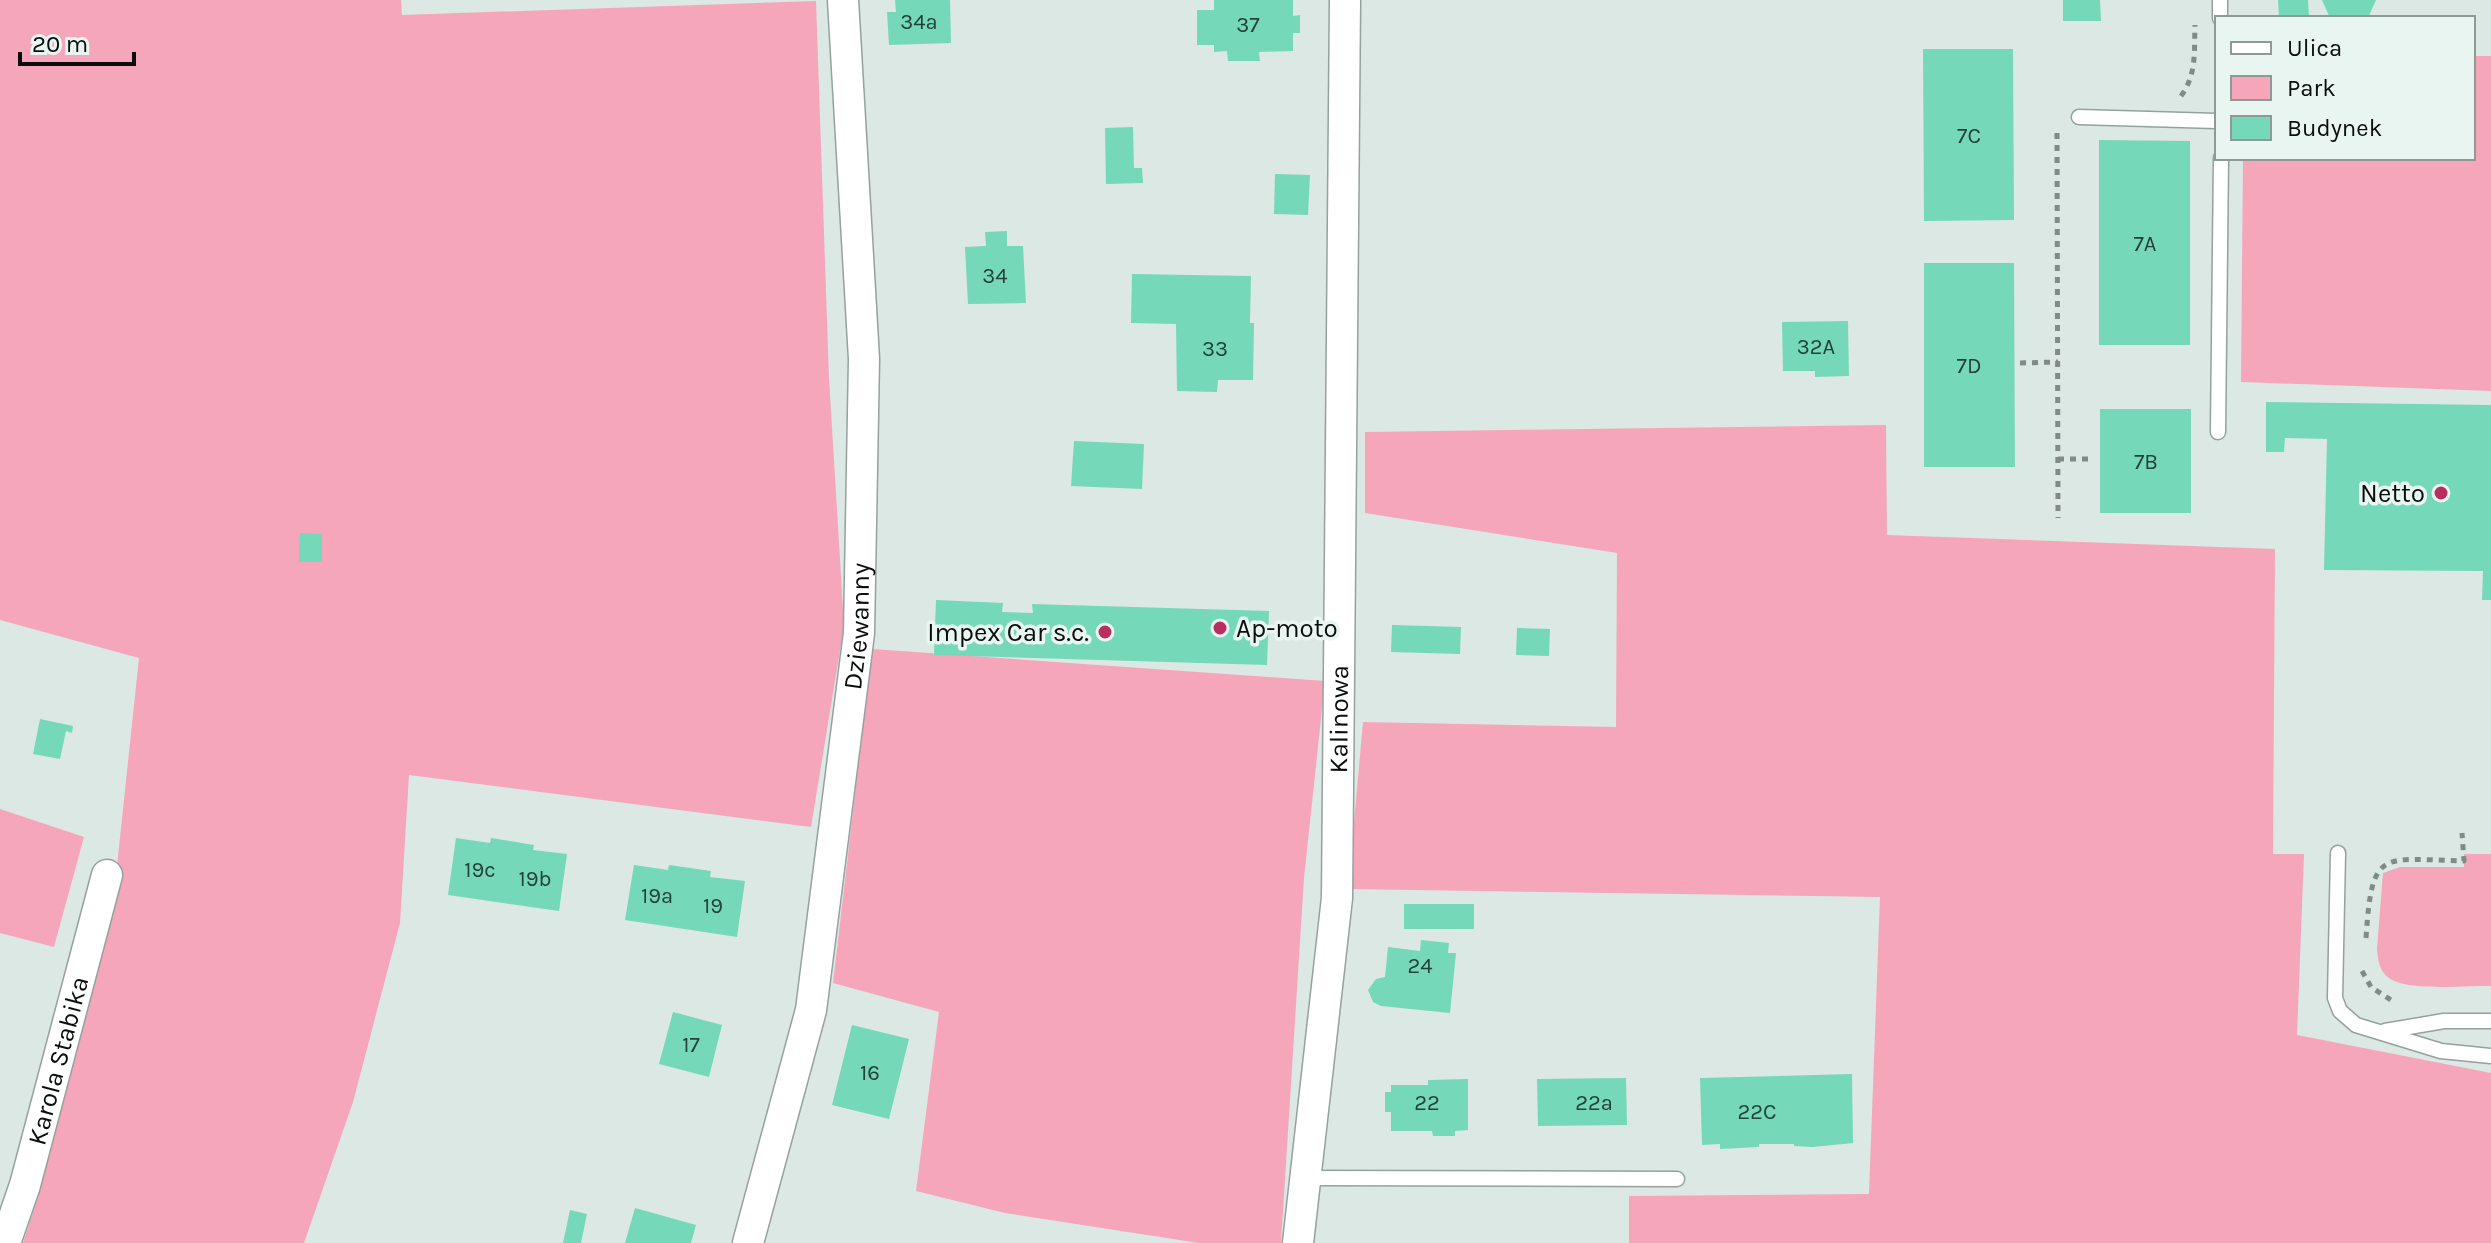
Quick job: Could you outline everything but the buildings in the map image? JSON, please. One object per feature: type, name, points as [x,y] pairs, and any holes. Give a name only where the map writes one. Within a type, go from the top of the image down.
[{"type":"street","name":"Dziewanny","points":[[748,1243],[811,1010],[859,633],[864,359],[843,0]]},
{"type":"street","name":"Kalinowa","points":[[1298,1243],[1337,898],[1345,0]]},
{"type":"street","name":"Karola Stabika","points":[[5,1243],[25,1185],[107,875]]},
{"type":"lane","points":[[2079,117],[2215,121]]},
{"type":"lane","points":[[2218,432],[2221,160]]},
{"type":"lane","points":[[2338,853],[2335,998],[2340,1011],[2356,1025],[2441,1051],[2491,1056]]},
{"type":"lane","points":[[2381,1031],[2444,1021],[2491,1021]]},
{"type":"lane","points":[[1305,1178],[1677,1179]]},
{"type":"path","points":[[2180,97],[2189,85],[2194,66],[2195,13]]},
{"type":"path","points":[[2057,130],[2058,518]]},
{"type":"path","points":[[2020,363],[2058,362]]},
{"type":"path","points":[[2058,459],[2093,459]]},
{"type":"path","points":[[2365,947],[2368,896],[2374,876],[2384,863],[2398,859],[2464,861],[2462,833]]},
{"type":"path","points":[[2362,962],[2363,972],[2371,987],[2401,1005]]},
{"type":"green space","points":[[0,0],[401,0],[402,15],[816,1],[829,378],[844,626],[811,827],[409,775],[400,923],[353,1102],[304,1243],[23,1243],[40,1191],[115,885],[139,658],[0,620]]},
{"type":"green space","points":[[2475,56],[2491,56],[2491,391],[2241,382],[2243,160],[2475,160]]},
{"type":"green space","points":[[1886,425],[1887,535],[2275,549],[2273,854],[2304,854],[2297,1035],[2491,1073],[2491,1243],[1629,1243],[1629,1196],[1869,1194],[1880,897],[1348,889],[1363,722],[1616,727],[1617,553],[1365,513],[1365,432]]},
{"type":"green space","points":[[872,649],[1325,681],[1304,878],[1281,1243],[1199,1243],[1005,1213],[916,1191],[939,1012],[833,983]]},
{"type":"green space","points":[[0,809],[84,837],[54,947],[0,933]]},
{"type":"green space","points":[[2464,854],[2491,854],[2491,986],[2409,985],[2389,978],[2381,968],[2377,949],[2383,873],[2400,867],[2464,867]]},
{"type":"place","name":"Netto","points":[[2441,493]]},
{"type":"place","name":"Ap-moto","points":[[1220,628]]},
{"type":"place","name":"Impex Car s.c.","points":[[1105,632]]}]
